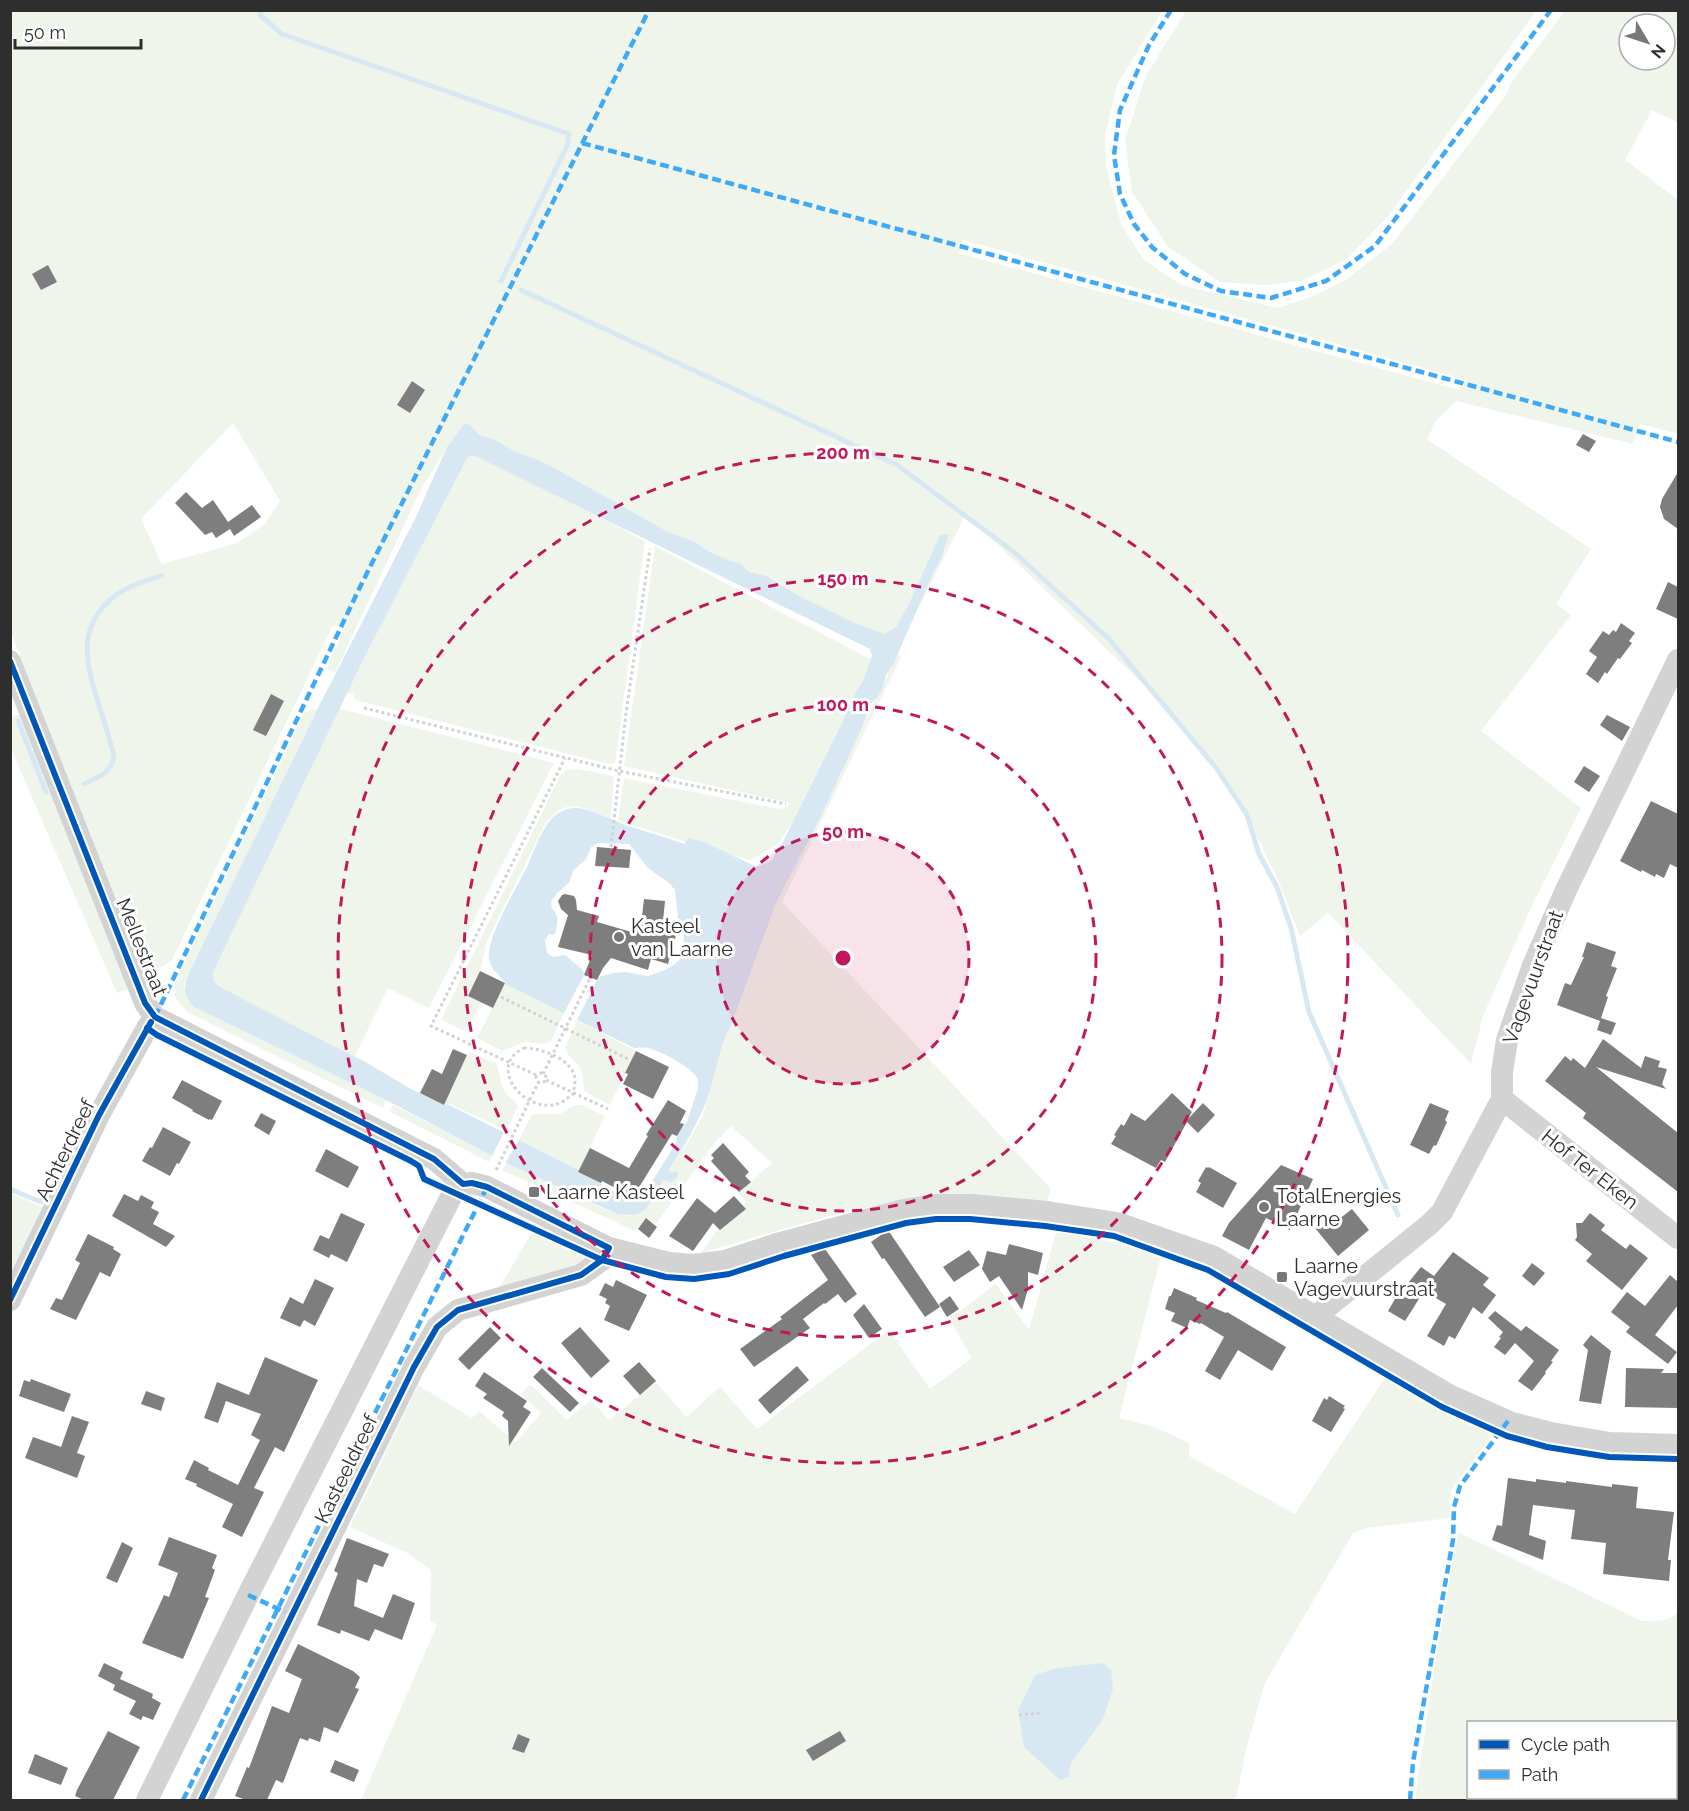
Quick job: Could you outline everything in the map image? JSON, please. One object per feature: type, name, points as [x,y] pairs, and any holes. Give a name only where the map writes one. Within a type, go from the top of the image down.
[{"type":"street","name":"Vagevuurstraat","points":[[1315,1317],[1442,1212],[1502,1099],[1502,1072],[1507,1040],[1532,968],[1566,890],[1678,660]]},
{"type":"street","name":"Mellestraat","points":[[10,662],[145,1003],[154,1017],[434,1159],[463,1184]]},
{"type":"street","name":"Achterdreef","points":[[10,1300],[99,1115],[154,1017]]},
{"type":"street","name":"Hof Ter Eken","points":[[1502,1099],[1678,1238]]},
{"type":"street","points":[[463,1184],[472,1183],[488,1187],[609,1248],[669,1263],[693,1265],[725,1261],[780,1243],[903,1210],[935,1205],[971,1205],[1047,1212],[1117,1223],[1214,1257],[1449,1395],[1512,1423],[1551,1433],[1610,1443],[1678,1444]]},
{"type":"street","name":"Kasteeldreef","points":[[147,1800],[248,1595],[447,1203],[453,1193],[463,1184]]},
{"type":"street","name":"Kasteeldreef","points":[[201,1800],[414,1367],[437,1327],[458,1310],[581,1275],[602,1260],[609,1248]]},
{"type":"path","points":[[611,847],[619,771],[650,549]]},
{"type":"path","points":[[364,708],[619,771],[786,804]]},
{"type":"path","points":[[543,1074],[536,1075],[431,1026],[565,758]]},
{"type":"path","points":[[543,1074],[590,978]]},
{"type":"path","points":[[501,997],[628,1059]]},
{"type":"path","points":[[524,1048],[536,1048],[553,1054],[568,1064],[575,1077],[573,1094],[560,1104],[545,1106],[518,1093],[508,1072],[509,1062],[517,1052],[524,1048]]},
{"type":"path","points":[[543,1074],[546,1080],[608,1109]]},
{"type":"path","points":[[488,1187],[538,1083],[536,1075]]},
{"type":"path","points":[[538,1083],[542,1084],[546,1080]]},
{"type":"path","points":[[1019,1715],[1041,1713]]},
{"type":"shaded area","points":[[11,11],[1162,11],[1117,85],[1105,136],[1106,166],[1121,224],[1143,259],[1181,285],[1278,308],[1311,297],[1347,279],[1393,243],[1506,95],[1511,83],[1565,11],[1678,11],[1678,123],[1652,110],[1625,160],[1678,200],[1678,434],[1640,424],[1633,444],[1456,401],[1436,421],[1427,439],[1591,549],[1556,604],[1571,615],[1481,731],[1581,808],[1533,903],[1483,1016],[1471,1064],[1328,913],[1300,936],[1279,882],[1238,797],[1175,715],[966,514],[895,654],[452,440],[422,487],[335,673],[326,670],[344,629],[333,625],[172,960],[163,966],[149,969],[140,960],[129,938],[11,632]],"holes":[[[963,240],[1463,379],[1463,380],[1459,390],[959,253]],[[233,423],[280,501],[265,524],[237,543],[162,564],[141,519]]]},
{"type":"shaded area","points":[[1186,11],[1536,11],[1389,215],[1347,259],[1302,281],[1265,285],[1220,282],[1168,247],[1132,192],[1125,141],[1145,77]]},
{"type":"shaded area","points":[[475,451],[645,541],[615,763],[609,764],[355,700],[353,694],[344,693],[465,456]]},
{"type":"shaded area","points":[[655,546],[874,661],[800,813],[776,846],[750,860],[618,821],[624,778],[779,809],[790,803],[624,766]]},
{"type":"shaded area","points":[[895,654],[901,657],[782,902],[1051,1189],[1047,1201],[921,1196],[829,1216],[701,1253],[725,1219],[747,1202],[738,1193],[772,1163],[731,1126],[712,1146],[656,1224],[647,1217],[635,1231],[502,1170],[506,1163],[613,1213],[631,1216],[641,1209],[688,1142],[702,1117],[730,1003],[789,871],[891,668]]},
{"type":"shaded area","points":[[318,708],[184,987],[194,1007],[386,1100],[383,1108],[187,1012],[174,996],[175,982],[304,713]]},
{"type":"shaded area","points":[[337,708],[554,763],[429,1008],[388,988],[353,1060],[212,988],[207,976]]},
{"type":"shaded area","points":[[23,712],[128,989],[117,993],[11,749],[10,718]]},
{"type":"shaded area","points":[[578,769],[614,776],[611,818],[574,807],[559,810],[552,816],[544,826],[486,943],[480,971],[468,995],[482,1002],[465,1031],[441,1020],[560,776],[566,770]]},
{"type":"shaded area","points":[[505,983],[564,1013],[551,1041],[544,1044],[525,1042],[502,1051],[477,1038]]},
{"type":"shaded area","points":[[577,1020],[636,1051],[610,1105],[584,1091],[581,1069],[565,1048]]},
{"type":"shaded area","points":[[469,1052],[496,1063],[503,1089],[518,1107],[508,1126],[504,1125],[502,1128],[445,1102]]},
{"type":"shaded area","points":[[393,1105],[492,1155],[489,1162],[390,1112]]},
{"type":"shaded area","points":[[582,1105],[605,1116],[579,1170],[519,1140],[532,1114],[560,1114],[573,1106]]},
{"type":"shaded area","points":[[11,1193],[42,1207],[11,1275]]},
{"type":"shaded area","points":[[532,1232],[593,1261],[482,1300],[501,1285]]},
{"type":"shaded area","points":[[1056,1232],[1134,1246],[1161,1256],[1119,1418],[1155,1427],[1189,1443],[1189,1456],[1295,1514],[1385,1378],[1415,1395],[1494,1432],[1451,1490],[1449,1518],[1367,1528],[1353,1533],[1265,1683],[1246,1750],[1236,1800],[361,1800],[437,1625],[430,1621],[431,1570],[407,1553],[350,1527],[418,1385],[472,1418],[479,1411],[516,1442],[541,1413],[521,1394],[530,1384],[567,1420],[591,1400],[609,1420],[656,1382],[686,1417],[720,1387],[757,1429],[889,1330],[930,1389],[972,1358],[949,1319],[996,1284],[1029,1330]]},
{"type":"shaded area","points":[[1458,1532],[1642,1621],[1667,1619],[1678,1610],[1678,1800],[1415,1800],[1437,1650]]},
{"type":"water","points":[[465,423],[470,425],[479,435],[495,440],[516,452],[554,468],[668,532],[693,541],[730,561],[740,563],[749,572],[766,576],[799,596],[857,624],[885,634],[896,627],[908,606],[940,535],[949,534],[942,557],[893,665],[886,675],[882,690],[871,704],[817,824],[776,903],[723,1043],[707,1100],[690,1136],[669,1169],[670,1172],[677,1171],[678,1177],[671,1182],[663,1180],[646,1208],[637,1214],[617,1214],[506,1163],[386,1100],[194,1007],[185,992],[188,975],[318,708],[415,519],[447,447]],"holes":[[[473,455],[870,649],[872,656],[863,681],[855,693],[784,840],[771,861],[755,866],[704,842],[688,838],[684,844],[628,826],[592,811],[570,809],[553,816],[544,829],[497,926],[489,950],[489,959],[494,970],[507,985],[634,1048],[648,1048],[668,1056],[689,1069],[698,1079],[698,1088],[687,1122],[680,1130],[677,1141],[650,1184],[634,1201],[602,1186],[601,1183],[578,1172],[579,1170],[447,1104],[444,1105],[411,1089],[362,1060],[218,986],[213,979],[213,972],[363,660],[467,458]],[[598,843],[629,844],[648,868],[675,890],[678,918],[684,936],[683,951],[680,959],[665,970],[648,976],[625,972],[614,973],[601,976],[597,980],[584,975],[583,970],[565,955],[553,957],[547,953],[545,940],[549,934],[553,935],[556,932],[557,922],[551,902],[557,893],[569,883],[573,871],[586,859],[591,847]]]},
{"type":"water","points":[[1104,1663],[1111,1670],[1113,1689],[1103,1719],[1070,1765],[1069,1777],[1060,1780],[1024,1747],[1018,1710],[1035,1675],[1057,1668]]},
{"type":"pier","points":[[584,975],[597,980],[577,1020],[564,1013]]},
{"type":"pier","points":[[504,1132],[519,1140],[504,1165],[491,1158]]},
{"type":"building","points":[[48,265],[57,282],[41,290],[32,274]]},
{"type":"building","points":[[412,381],[425,390],[410,413],[397,405]]},
{"type":"building","points":[[1583,434],[1596,441],[1589,452],[1576,445]]},
{"type":"building","points":[[1678,472],[1678,529],[1664,519],[1660,507],[1662,499]]},
{"type":"building","points":[[186,492],[202,508],[213,500],[228,522],[252,505],[261,517],[234,536],[230,529],[216,538],[212,532],[205,535],[175,503]]},
{"type":"building","points":[[1668,582],[1678,587],[1678,619],[1656,609]]},
{"type":"building","points":[[1621,623],[1635,633],[1629,641],[1632,643],[1598,683],[1586,674],[1597,657],[1589,651],[1603,631],[1609,635],[1613,630],[1616,632]]},
{"type":"building","points":[[271,694],[284,701],[266,736],[253,730]]},
{"type":"building","points":[[1607,715],[1630,727],[1622,741],[1600,725]]},
{"type":"building","points":[[1584,766],[1600,776],[1589,792],[1574,782]]},
{"type":"building","points":[[1651,801],[1678,814],[1678,868],[1670,864],[1664,878],[1656,874],[1655,877],[1642,870],[1641,872],[1620,861]]},
{"type":"building","points":[[597,847],[631,850],[629,868],[595,866]]},
{"type":"building","name":"Kasteel van Laarne","points":[[565,894],[574,896],[577,910],[599,916],[597,922],[635,933],[637,924],[641,925],[644,899],[665,901],[662,932],[676,935],[668,964],[651,959],[648,970],[611,958],[597,980],[584,975],[592,955],[558,947],[568,915],[561,909],[558,901]]},
{"type":"building","points":[[1587,942],[1616,952],[1611,966],[1617,968],[1606,996],[1608,997],[1601,1018],[1616,1023],[1611,1035],[1597,1030],[1600,1021],[1557,1005],[1565,983],[1571,985],[1584,957],[1582,957]]},
{"type":"building","points":[[480,971],[505,983],[493,1008],[468,996]]},
{"type":"building","points":[[1603,1039],[1641,1068],[1645,1056],[1660,1061],[1658,1067],[1667,1069],[1662,1084],[1666,1089],[1596,1067],[1678,1133],[1678,1192],[1583,1118],[1586,1113],[1545,1081],[1565,1056],[1571,1061],[1573,1058],[1585,1068]]},
{"type":"building","points":[[453,1049],[467,1055],[444,1105],[420,1093],[432,1069],[442,1074]]},
{"type":"building","points":[[636,1051],[669,1067],[653,1099],[623,1084],[628,1074],[625,1073]]},
{"type":"building","points":[[182,1080],[222,1101],[212,1120],[172,1098]]},
{"type":"building","points":[[1172,1093],[1192,1112],[1188,1119],[1203,1103],[1215,1115],[1198,1133],[1187,1122],[1165,1162],[1161,1160],[1156,1168],[1111,1144],[1121,1124],[1124,1126],[1131,1113],[1145,1121]]},
{"type":"building","points":[[668,1100],[686,1111],[680,1123],[684,1124],[677,1136],[672,1134],[633,1197],[578,1172],[590,1148],[629,1168]]},
{"type":"building","points":[[1430,1103],[1449,1111],[1445,1120],[1447,1122],[1436,1146],[1434,1145],[1429,1154],[1410,1145]]},
{"type":"building","points":[[261,1113],[276,1121],[269,1135],[254,1126]]},
{"type":"building","points":[[163,1127],[191,1142],[170,1176],[142,1161]]},
{"type":"building","points":[[723,1143],[749,1172],[745,1176],[751,1182],[739,1192],[711,1161],[714,1158],[711,1155]]},
{"type":"building","points":[[326,1149],[359,1167],[348,1188],[315,1171]]},
{"type":"building","points":[[1281,1165],[1313,1179],[1290,1230],[1266,1218],[1249,1250],[1222,1236],[1229,1223]]},
{"type":"building","points":[[1206,1167],[1237,1183],[1223,1208],[1196,1192],[1201,1183],[1198,1181]]},
{"type":"building","points":[[124,1194],[138,1201],[141,1195],[154,1202],[151,1208],[159,1212],[153,1224],[175,1236],[166,1247],[112,1216]]},
{"type":"building","points":[[734,1196],[746,1209],[720,1230],[713,1223],[693,1251],[669,1236],[697,1198],[715,1213]]},
{"type":"building","points":[[1352,1209],[1369,1230],[1338,1256],[1315,1228],[1329,1217],[1334,1223]]},
{"type":"building","points":[[341,1213],[365,1224],[347,1262],[331,1254],[329,1258],[313,1250],[320,1235],[329,1239]]},
{"type":"building","points":[[1590,1213],[1605,1225],[1601,1230],[1626,1249],[1630,1244],[1648,1258],[1622,1290],[1586,1261],[1592,1254],[1575,1240],[1577,1237],[1576,1223],[1582,1223]]},
{"type":"building","points":[[646,1218],[657,1227],[649,1238],[638,1229]]},
{"type":"building","points":[[888,1230],[940,1307],[925,1317],[871,1242]]},
{"type":"building","points":[[88,1234],[114,1247],[113,1249],[121,1254],[110,1277],[100,1272],[76,1320],[50,1309],[56,1298],[62,1300],[80,1263],[75,1260]]},
{"type":"building","points":[[1009,1244],[1043,1253],[1038,1275],[1028,1272],[1028,1289],[1022,1310],[999,1276],[990,1282],[982,1269],[987,1251],[1006,1255]]},
{"type":"building","points":[[825,1249],[857,1294],[845,1303],[838,1294],[824,1303],[803,1319],[810,1328],[754,1367],[740,1349],[782,1319],[780,1317],[828,1280],[811,1255]]},
{"type":"building","points":[[969,1250],[980,1265],[954,1282],[943,1267]]},
{"type":"building","points":[[1453,1252],[1489,1278],[1483,1285],[1496,1295],[1482,1314],[1473,1307],[1455,1339],[1449,1336],[1444,1346],[1427,1336],[1446,1304],[1424,1291],[1405,1321],[1388,1311],[1395,1299],[1388,1295],[1396,1283],[1404,1288],[1421,1267],[1434,1276]]},
{"type":"building","points":[[1532,1263],[1545,1273],[1534,1286],[1522,1276]]},
{"type":"building","points":[[1670,1275],[1678,1282],[1678,1305],[1655,1335],[1677,1352],[1668,1364],[1626,1332],[1630,1327],[1611,1312],[1627,1292],[1645,1306]]},
{"type":"building","points":[[315,1279],[334,1288],[315,1326],[304,1320],[300,1327],[280,1318],[290,1297],[303,1304]]},
{"type":"building","points":[[616,1280],[647,1295],[629,1331],[604,1320],[610,1306],[605,1303],[607,1299],[599,1295],[605,1283],[613,1287]]},
{"type":"building","points":[[1174,1288],[1197,1298],[1196,1300],[1227,1312],[1286,1347],[1272,1371],[1238,1350],[1220,1380],[1205,1371],[1224,1337],[1201,1323],[1190,1320],[1187,1328],[1171,1321],[1175,1313],[1165,1309]]},
{"type":"building","points":[[950,1296],[959,1309],[947,1317],[939,1304]]},
{"type":"building","points":[[864,1304],[882,1329],[869,1338],[853,1315]]},
{"type":"building","points":[[1495,1311],[1521,1331],[1526,1326],[1559,1350],[1532,1391],[1518,1381],[1534,1361],[1515,1343],[1505,1355],[1494,1347],[1503,1332],[1488,1318]]},
{"type":"building","points":[[490,1327],[501,1338],[469,1370],[458,1359]]},
{"type":"building","points":[[580,1327],[610,1361],[591,1378],[561,1343]]},
{"type":"building","points":[[1591,1335],[1611,1351],[1601,1404],[1579,1401],[1588,1350],[1583,1345]]},
{"type":"building","points":[[265,1357],[318,1380],[284,1452],[275,1447],[254,1488],[264,1492],[242,1537],[222,1527],[233,1504],[185,1479],[194,1460],[238,1485],[260,1440],[251,1435],[261,1414],[226,1401],[218,1423],[204,1418],[217,1382],[249,1395]]},
{"type":"building","points":[[639,1362],[656,1381],[640,1395],[623,1376]]},
{"type":"building","points":[[797,1366],[809,1380],[770,1414],[758,1400]]},
{"type":"building","points":[[542,1368],[579,1403],[570,1412],[533,1377]]},
{"type":"building","points":[[1626,1368],[1664,1369],[1661,1373],[1678,1373],[1678,1408],[1625,1407]]},
{"type":"building","points":[[484,1372],[527,1401],[523,1407],[531,1412],[509,1446],[508,1421],[502,1416],[504,1412],[483,1398],[487,1394],[475,1386]]},
{"type":"building","points":[[31,1379],[71,1394],[64,1412],[19,1396],[24,1380],[30,1382]]},
{"type":"building","points":[[146,1391],[165,1398],[161,1411],[141,1404]]},
{"type":"building","points":[[1329,1396],[1345,1406],[1331,1432],[1312,1421],[1324,1398],[1327,1400]]},
{"type":"building","points":[[72,1416],[89,1422],[77,1453],[85,1456],[77,1478],[25,1458],[33,1437],[61,1447]]},
{"type":"building","points":[[1508,1478],[1536,1482],[1536,1479],[1612,1487],[1612,1484],[1638,1487],[1636,1508],[1674,1512],[1668,1560],[1671,1560],[1669,1581],[1603,1574],[1606,1543],[1571,1539],[1575,1510],[1533,1505],[1529,1535],[1546,1541],[1543,1560],[1492,1540],[1497,1525],[1502,1526]]},
{"type":"building","points":[[169,1537],[217,1555],[212,1568],[215,1570],[205,1597],[209,1598],[183,1659],[142,1643],[164,1595],[169,1597],[178,1573],[158,1565]]},
{"type":"building","points":[[347,1538],[389,1554],[383,1567],[374,1564],[367,1583],[357,1579],[354,1606],[383,1618],[393,1594],[415,1603],[402,1640],[375,1629],[369,1641],[341,1630],[340,1634],[317,1625],[338,1573],[334,1571]]},
{"type":"building","points":[[122,1542],[133,1548],[117,1583],[106,1578]]},
{"type":"building","points":[[298,1644],[353,1671],[360,1677],[355,1688],[359,1689],[338,1733],[324,1727],[320,1742],[300,1738],[283,1783],[276,1780],[267,1800],[246,1800],[235,1796],[247,1767],[249,1768],[272,1706],[289,1713],[302,1679],[285,1671]]},
{"type":"building","points":[[104,1663],[123,1672],[120,1679],[153,1694],[152,1698],[161,1703],[153,1720],[143,1716],[141,1720],[129,1714],[136,1701],[113,1690],[115,1685],[98,1676]]},
{"type":"building","points":[[108,1731],[140,1747],[113,1800],[84,1800],[75,1796],[77,1790]]},
{"type":"building","points":[[840,1731],[846,1741],[813,1761],[806,1750]]},
{"type":"building","points":[[518,1734],[530,1739],[524,1753],[512,1749]]},
{"type":"building","points":[[35,1754],[68,1768],[61,1785],[28,1773]]},
{"type":"building","points":[[335,1760],[359,1770],[354,1782],[330,1772]]},
{"type":"waterway","points":[[260,10],[260,15],[282,34],[569,134],[567,146],[501,281]]},
{"type":"waterway","points":[[521,290],[897,465],[1014,552],[1109,639],[1217,769],[1247,815],[1259,854],[1277,887],[1291,928],[1309,1012],[1398,1215]]},
{"type":"waterway","points":[[84,784],[99,777],[107,770],[114,756],[89,670],[87,643],[90,631],[103,606],[116,595],[162,575]]},
{"type":"waterway","points":[[18,721],[46,792]]},
{"type":"waterway","points":[[10,1189],[41,1202]]},
{"type":"marked path","points":[[155,1017],[361,585],[649,10]]},
{"type":"marked path","points":[[1171,10],[1149,45],[1120,110],[1114,155],[1120,194],[1134,224],[1152,247],[1185,274],[1221,291],[1271,298],[1326,281],[1375,246],[1551,10]]},
{"type":"marked path","points":[[582,143],[1678,442]]},
{"type":"marked path","points":[[183,1800],[487,1187]]},
{"type":"marked path","points":[[1410,1800],[1413,1762],[1453,1540],[1454,1507],[1460,1486],[1508,1421]]},
{"type":"marked path","points":[[248,1595],[285,1612]]},
{"type":"cycle path","points":[[10,661],[145,1003],[155,1017],[434,1159],[463,1184],[472,1183],[487,1187],[609,1248],[602,1260],[581,1275],[458,1310],[437,1327],[414,1367],[201,1800]]},
{"type":"cycle path","points":[[10,1300],[99,1115],[151,1022]]},
{"type":"cycle path","points":[[147,1028],[411,1161],[419,1166],[424,1179],[602,1260],[666,1277],[694,1279],[729,1274],[784,1256],[906,1223],[936,1219],[970,1219],[1045,1226],[1114,1236],[1208,1270],[1442,1407],[1507,1436],[1547,1447],[1609,1457],[1678,1459]]},
{"type":"place","name":"Kasteel van Laarne","points":[[619,937]]},
{"type":"place","name":"Laarne Kasteel","points":[[534,1192]]},
{"type":"place","name":"TotalEnergies Laarne","points":[[1264,1207]]},
{"type":"place","name":"Laarne Vagevuurstraat","points":[[1282,1277]]}]
